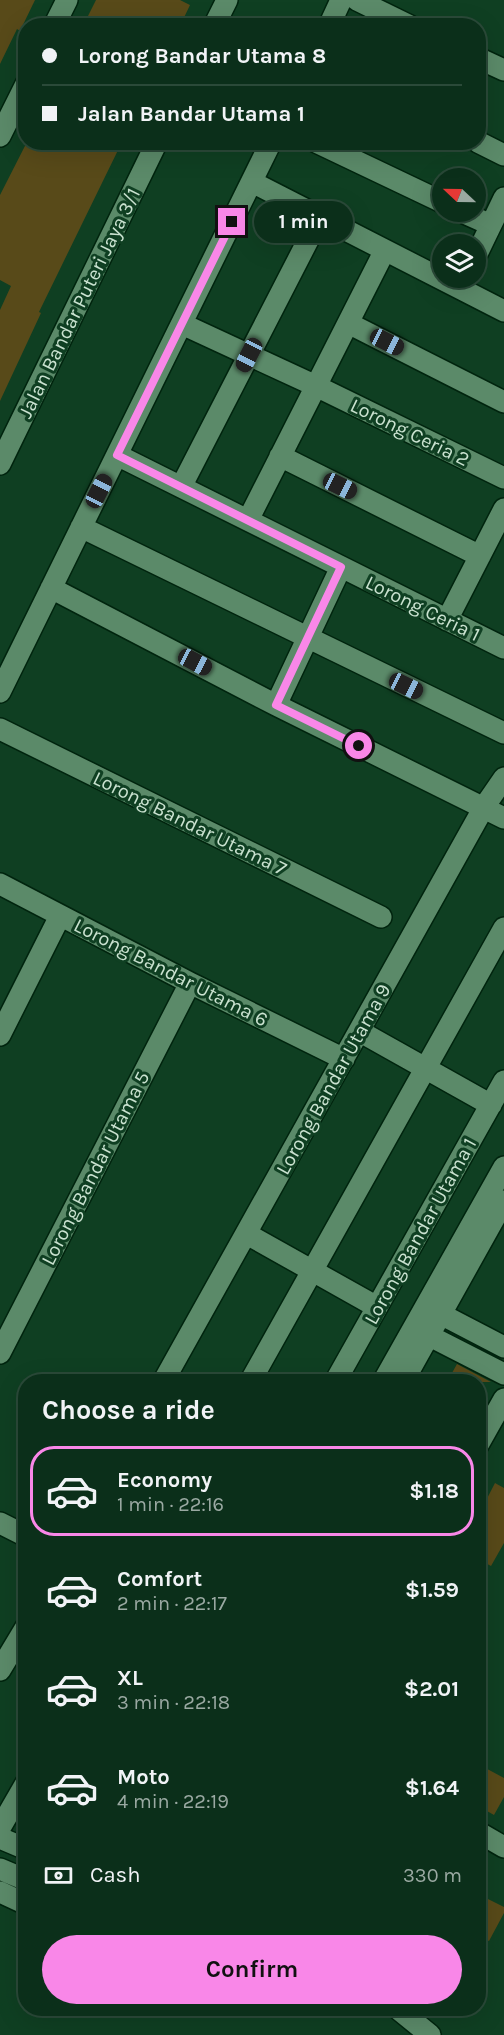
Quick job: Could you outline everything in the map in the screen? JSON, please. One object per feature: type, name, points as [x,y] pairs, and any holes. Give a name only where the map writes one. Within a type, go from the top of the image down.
[{"type":"street","points":[[58,18],[67,0]]},
{"type":"street","points":[[218,18],[227,0]]},
{"type":"street","points":[[333,18],[341,0]]},
{"type":"street","points":[[357,0],[394,18]]},
{"type":"street","points":[[486,62],[504,70]]},
{"type":"street","points":[[0,136],[18,100]]},
{"type":"street","points":[[486,146],[504,155]]},
{"type":"street","name":"Jalan Bandar Puteri Jaya 3/1","points":[[0,464],[153,150]]},
{"type":"street","points":[[0,692],[267,150]]},
{"type":"street","points":[[333,150],[432,197]]},
{"type":"street","points":[[252,182],[385,250],[432,270]]},
{"type":"street","points":[[486,235],[504,198]]},
{"type":"street","points":[[180,487],[320,217]]},
{"type":"street","points":[[484,222],[491,225]]},
{"type":"street","points":[[248,520],[385,250]]},
{"type":"street","points":[[470,288],[504,311]]},
{"type":"street","points":[[348,323],[504,402]]},
{"type":"street","name":"Lorong Ceria 2","points":[[182,324],[316,386],[504,478]]},
{"type":"street","name":"Lorong Ceria 1","points":[[117,455],[504,648]]},
{"type":"street","points":[[280,456],[480,556]]},
{"type":"street","points":[[447,620],[504,509]]},
{"type":"street","points":[[81,527],[504,733]]},
{"type":"street","points":[[276,705],[341,567]]},
{"type":"street","points":[[51,588],[276,705],[504,818]]},
{"type":"street","name":"Lorong Bandar Utama 7","points":[[0,729],[381,917]]},
{"type":"street","name":"Lorong Bandar Utama 9","points":[[168,1374],[484,807],[504,778]]},
{"type":"street","name":"Lorong Bandar Utama 6","points":[[0,884],[190,983],[344,1059]]},
{"type":"street","points":[[0,1035],[60,916]]},
{"type":"street","points":[[254,1374],[504,928]]},
{"type":"street","name":"Lorong Bandar Utama 5","points":[[0,1353],[190,983]]},
{"type":"street","points":[[359,1031],[490,1105]]},
{"type":"street","name":"Lorong Bandar Utama 1","points":[[339,1374],[504,1081]]},
{"type":"street","points":[[433,1311],[504,1167]]},
{"type":"street","points":[[388,1374],[421,1331],[504,1201]]},
{"type":"street","points":[[247,1234],[377,1307]]},
{"type":"street","points":[[433,1311],[504,1347]]},
{"type":"street","points":[[456,1349],[467,1328]]},
{"type":"street","points":[[421,1331],[504,1374]]},
{"type":"street","points":[[405,1374],[421,1331]]},
{"type":"street","points":[[486,1431],[504,1399]]},
{"type":"street","points":[[0,1523],[18,1532]]},
{"type":"street","points":[[0,1670],[18,1640]]},
{"type":"street","points":[[0,1828],[18,1797]]},
{"type":"street","points":[[486,1836],[504,1846]]},
{"type":"street","points":[[0,1838],[18,1846]]},
{"type":"street","points":[[0,1869],[18,1877]]},
{"type":"street","points":[[0,1892],[18,1900]]},
{"type":"street","points":[[407,2016],[430,2035]]},
{"type":"building","points":[[0,0],[35,0],[26,18],[18,18],[18,30],[0,64]]},
{"type":"building","points":[[96,0],[180,0],[190,5],[184,18],[87,18]]},
{"type":"building","points":[[23,150],[118,150],[39,312],[41,313],[0,401],[0,310],[11,286],[0,280],[0,195]]},
{"type":"building","points":[[457,1364],[476,1374],[451,1374]]},
{"type":"building","points":[[495,1483],[504,1488],[504,1543],[491,1566],[486,1563],[486,1500]]},
{"type":"building","points":[[486,1768],[504,1778],[504,1797],[494,1815],[486,1810]]},
{"type":"building","points":[[486,1898],[504,1907],[504,1913],[489,1941],[486,1940]]},
{"type":"route","points":[[232,222],[117,455],[341,567],[276,705],[359,746]]}]
